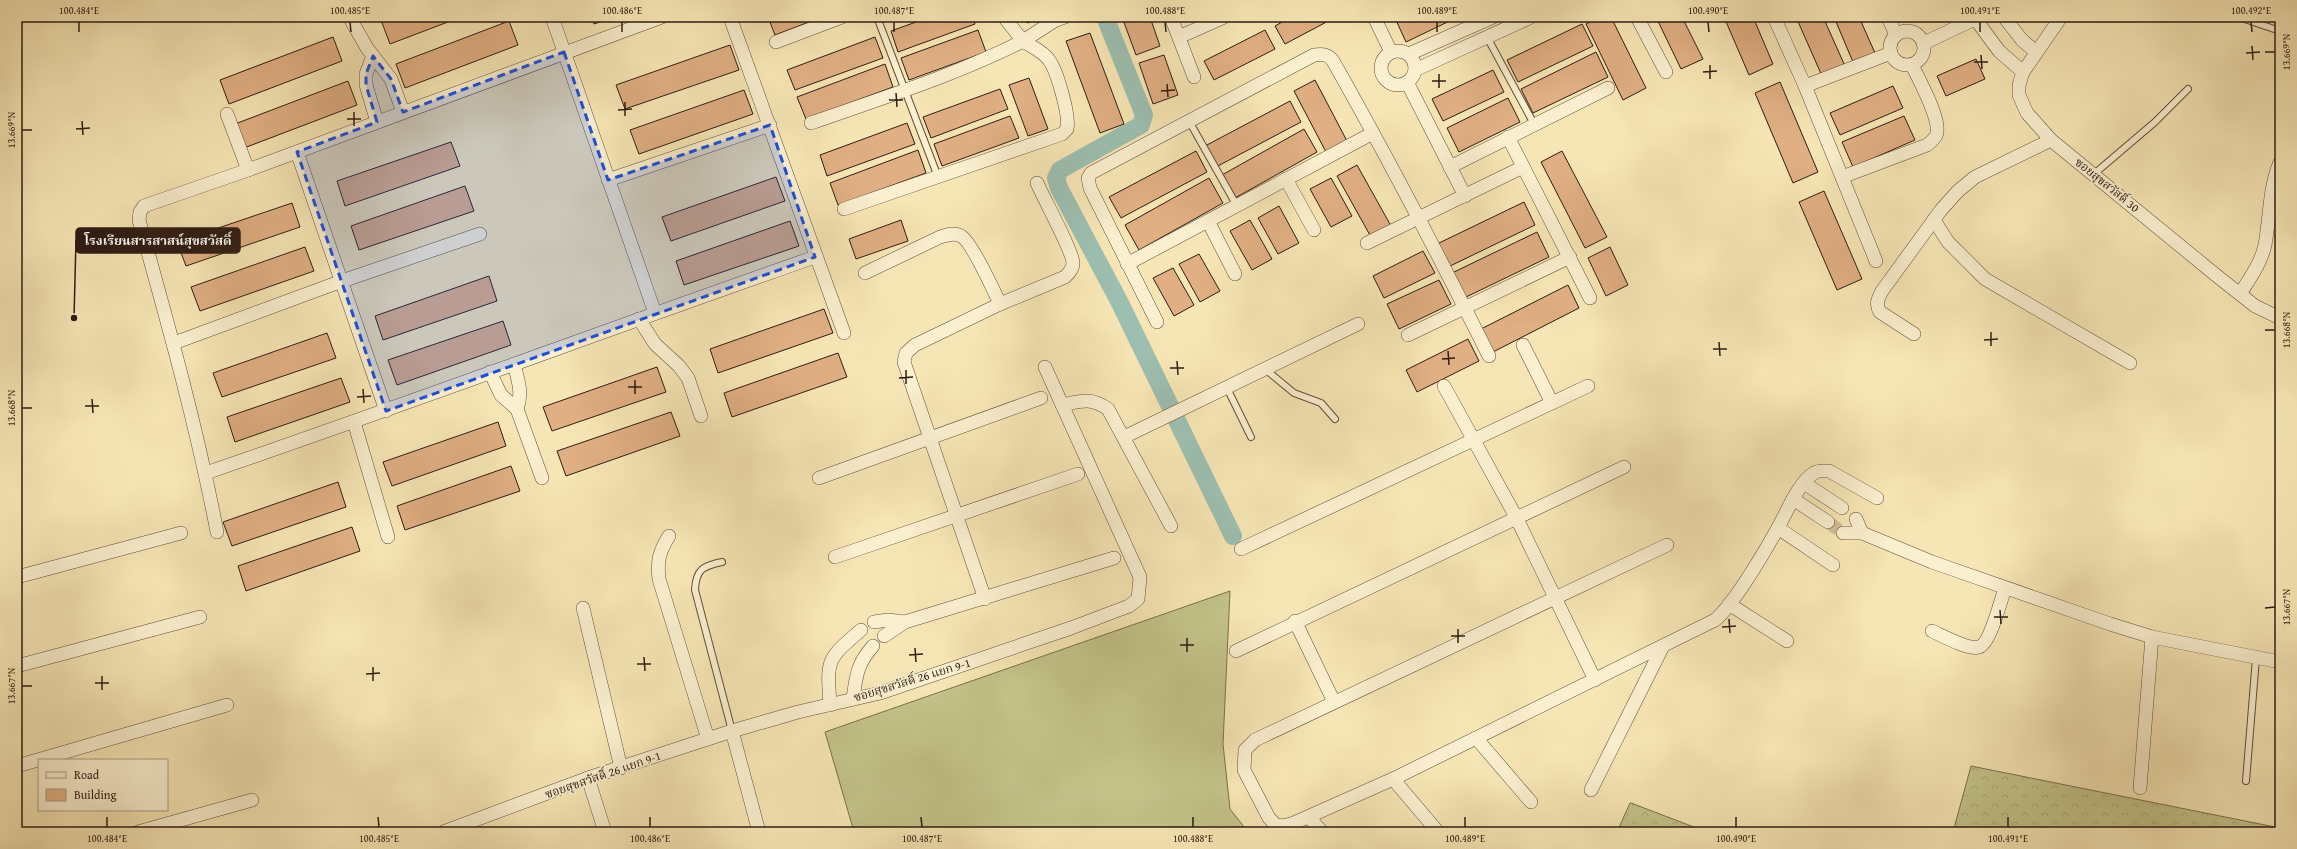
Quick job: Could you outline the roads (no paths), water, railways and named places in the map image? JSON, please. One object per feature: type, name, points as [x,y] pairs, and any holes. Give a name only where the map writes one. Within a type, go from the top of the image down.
[{"type":"street","points":[[552,17],[655,313]]},
{"type":"street","points":[[217,532],[206,473],[174,343],[139,220],[140,212],[144,206],[248,170],[662,17]]},
{"type":"street","points":[[730,17],[770,125],[815,257],[844,333]]},
{"type":"street","points":[[776,42],[842,17]]},
{"type":"street","points":[[844,209],[1062,134],[1067,129],[1068,111],[1050,60],[1023,41],[1004,17]]},
{"type":"street","points":[[811,123],[998,54],[1023,41],[1054,21],[1065,17]]},
{"type":"street","points":[[1171,17],[1194,77]]},
{"type":"street","points":[[1179,37],[1224,17]]},
{"type":"street","points":[[1374,17],[1391,52]]},
{"type":"street","points":[[1408,54],[1493,17]]},
{"type":"street","points":[[1415,70],[1531,17]]},
{"type":"street","points":[[1637,17],[1666,72]]},
{"type":"street","points":[[1774,17],[1805,86],[1876,261]]},
{"type":"street","points":[[1888,17],[1896,35]]},
{"type":"street","points":[[2004,17],[2022,40],[2036,52]]},
{"type":"street","name":"ซอยสุขสวัสดิ์ 30","points":[[2061,17],[2036,52],[2024,72],[2019,86],[2022,103],[2037,126],[2051,140],[2255,306],[2280,318]]},
{"type":"street","points":[[1924,43],[1976,18],[1999,51],[2024,72]]},
{"type":"street","points":[[352,20],[373,56],[391,79],[402,112]]},
{"type":"street","points":[[1912,65],[1898,63],[1891,53],[1890,46],[1896,35],[1908,32],[1915,33],[1924,43]]},
{"type":"street","points":[[1912,65],[1922,56],[1924,43]]},
{"type":"street","points":[[1402,51],[1413,59],[1415,70],[1412,78],[1407,82],[1393,84],[1383,75],[1382,63],[1391,52],[1402,51]]},
{"type":"street","points":[[1805,86],[1891,53]]},
{"type":"street","points":[[1158,322],[1127,264],[1090,188],[1088,178],[1095,169],[1314,55],[1322,54],[1329,56],[1333,61],[1373,133],[1420,218],[1489,356]]},
{"type":"street","points":[[373,56],[366,74],[366,85],[377,122]]},
{"type":"street","points":[[1842,177],[1927,145],[1934,138],[1937,132],[1936,121],[1912,65]]},
{"type":"street","points":[[1407,82],[1464,196]]},
{"type":"street","points":[[1450,167],[1608,88]]},
{"type":"street","points":[[227,114],[248,170]]},
{"type":"street","points":[[608,180],[770,125]]},
{"type":"street","points":[[1127,264],[1373,133]]},
{"type":"street","points":[[1508,138],[1590,298]]},
{"type":"street","points":[[1914,334],[1880,312],[1877,306],[1877,300],[1934,220],[1958,192],[1975,177],[2051,140]]},
{"type":"street","points":[[297,152],[386,411]]},
{"type":"street","points":[[2240,294],[2259,263],[2265,246],[2272,193],[2280,162]]},
{"type":"street","points":[[1367,243],[1523,167]]},
{"type":"street","points":[[1286,179],[1314,230]]},
{"type":"street","points":[[985,599],[929,440],[904,362],[906,353],[915,345],[1000,304],[1066,277],[1073,263],[1037,183]]},
{"type":"street","points":[[1934,220],[1948,242],[1985,279],[2130,364]]},
{"type":"street","points":[[1208,221],[1235,274]]},
{"type":"street","points":[[174,343],[480,234]]},
{"type":"street","points":[[865,273],[940,237],[952,234],[962,236],[970,246],[1000,304]]},
{"type":"street","points":[[206,473],[386,411],[490,372],[815,257]]},
{"type":"street","points":[[1408,335],[1570,257]]},
{"type":"street","points":[[640,319],[655,344],[679,366],[688,378],[701,416]]},
{"type":"street","points":[[1124,437],[1358,324]]},
{"type":"street","points":[[1523,345],[1552,403]]},
{"type":"street","points":[[514,364],[521,390],[517,409]]},
{"type":"street","name":"ซอยสุขสวัสดิ์ 26 แยก 9-1","points":[[443,832],[588,778],[732,731],[880,693],[1071,628],[1129,606],[1138,599],[1140,577],[1045,367]]},
{"type":"street","points":[[490,372],[501,395],[517,409],[542,478]]},
{"type":"street","points":[[1444,386],[1474,438],[1516,517],[1595,680]]},
{"type":"street","points":[[1241,549],[1474,438],[1588,386]]},
{"type":"street","points":[[819,478],[929,440],[1041,398]]},
{"type":"street","points":[[1062,405],[1086,400],[1097,401],[1108,409],[1171,526]]},
{"type":"street","points":[[354,422],[388,536]]},
{"type":"street","points":[[1236,651],[1624,467]]},
{"type":"street","points":[[1667,545],[1555,596],[1255,740],[1245,750],[1243,758],[1244,770],[1269,818],[1276,825],[1284,826],[1393,779],[1715,620],[1729,604],[1778,528],[1793,499],[1813,473],[1820,470],[1829,471],[1877,498]]},
{"type":"street","points":[[835,557],[1078,474]]},
{"type":"street","points":[[1804,483],[1842,508]]},
{"type":"street","points":[[1793,499],[1828,522]]},
{"type":"street","points":[[1856,519],[1862,533]]},
{"type":"street","points":[[1778,528],[1834,565]]},
{"type":"street","points":[[17,577],[181,533]]},
{"type":"street","points":[[1843,533],[1862,533],[1891,547],[2005,588],[2152,637],[2280,662]]},
{"type":"street","points":[[669,536],[660,550],[657,563],[659,579],[708,739]]},
{"type":"street","points":[[884,636],[905,622],[985,599],[1114,558]]},
{"type":"street","points":[[1932,631],[1967,646],[1980,647],[1987,641],[2005,588]]},
{"type":"street","points":[[1729,604],[1788,641]]},
{"type":"street","points":[[583,608],[621,768]]},
{"type":"street","points":[[17,666],[200,617]]},
{"type":"street","points":[[874,622],[888,620],[905,622]]},
{"type":"street","points":[[1295,622],[1334,702]]},
{"type":"street","points":[[830,705],[829,663],[836,652],[861,630]]},
{"type":"street","points":[[2140,788],[2152,637]]},
{"type":"street","points":[[845,644],[862,658]]},
{"type":"street","points":[[853,699],[856,674],[862,658],[873,646]]},
{"type":"street","points":[[1591,790],[1663,646]]},
{"type":"street","points":[[41,759],[227,705]]},
{"type":"street","points":[[732,731],[759,832]]},
{"type":"street","points":[[1476,738],[1530,802]]},
{"type":"street","points":[[17,766],[38,760]]},
{"type":"street","points":[[588,778],[605,832]]},
{"type":"street","points":[[1393,779],[1438,832]]},
{"type":"street","points":[[138,832],[252,800]]},
{"type":"street","points":[[1309,816],[1322,832]]},
{"type":"lane","points":[[877,17],[906,89],[938,177]]},
{"type":"lane","points":[[2239,17],[2280,32]]},
{"type":"lane","points":[[1487,37],[1534,124]]},
{"type":"lane","points":[[2094,174],[2155,122],[2188,89]]},
{"type":"lane","points":[[1189,121],[1236,206]]},
{"type":"lane","points":[[1265,369],[1294,393],[1321,403],[1335,419]]},
{"type":"lane","points":[[1227,388],[1251,437]]},
{"type":"lane","points":[[722,562],[707,565],[700,571],[695,579],[695,590],[732,731]]},
{"type":"lane","points":[[2246,781],[2256,658]]},
{"type":"waterway","points":[[1105,17],[1144,115],[1141,125],[1060,170],[1056,178],[1059,188],[1120,303],[1233,536]]},
{"type":"tunnel","points":[[1828,522],[1843,533]]},
{"type":"place","name":"โรงเรียนสารสาสน์สุขสวัสดิ์","points":[[74,318]]}]
